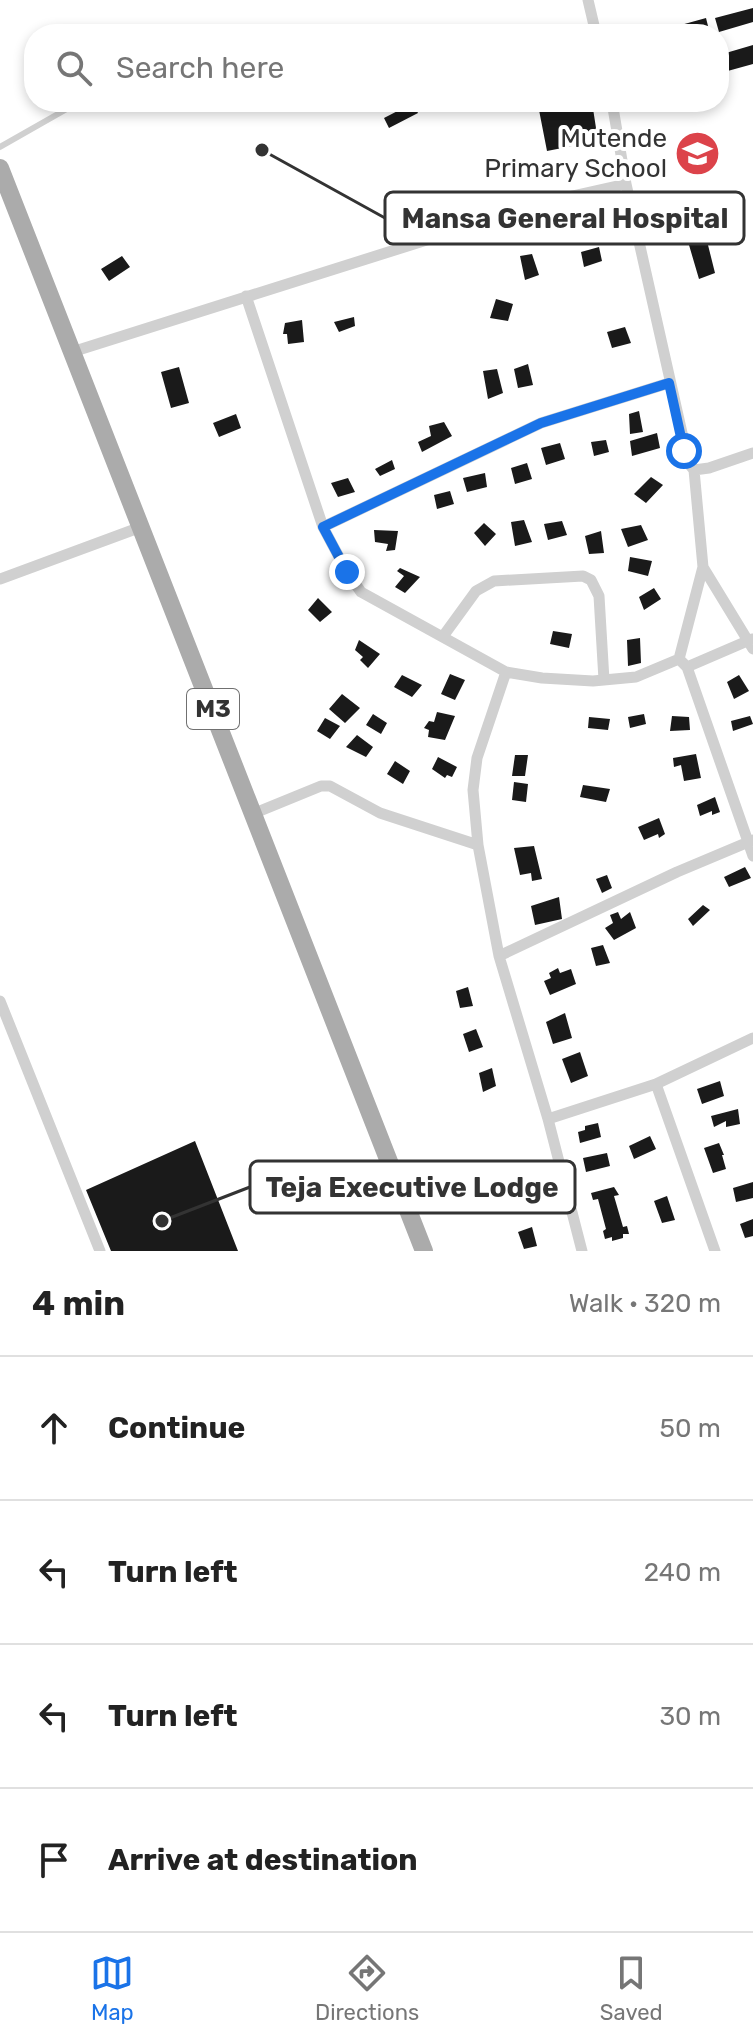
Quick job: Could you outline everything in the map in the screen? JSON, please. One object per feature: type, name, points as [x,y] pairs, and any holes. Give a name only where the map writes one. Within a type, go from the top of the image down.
[{"type":"main road","name":"M3","points":[[0,168],[424,1251]]},
{"type":"street","points":[[588,0],[594,24]]},
{"type":"street","points":[[614,112],[626,184],[684,451],[694,470],[703,567],[683,663],[753,856]]},
{"type":"street","points":[[72,352],[550,201],[626,184]]},
{"type":"street","points":[[246,296],[323,527],[361,592],[444,635],[506,672],[542,678],[604,680],[636,677],[752,643],[703,567]]},
{"type":"street","points":[[323,527],[541,423],[669,383]]},
{"type":"street","points":[[694,470],[753,453]]},
{"type":"street","points":[[0,579],[141,527]]},
{"type":"street","points":[[444,635],[483,585],[494,581],[583,576],[591,580],[599,596],[604,680]]},
{"type":"street","points":[[506,672],[477,758],[473,790],[478,845],[499,956],[548,1119],[582,1251]]},
{"type":"street","points":[[255,813],[321,786],[330,786],[393,818],[478,845]]},
{"type":"street","points":[[499,956],[750,841]]},
{"type":"street","points":[[0,1001],[100,1251]]},
{"type":"street","points":[[548,1119],[656,1084],[753,1038]]},
{"type":"street","points":[[656,1084],[715,1251]]},
{"type":"lane","points":[[0,147],[61,112]]},
{"type":"building","points":[[753,8],[753,22],[729,29],[729,24],[717,24],[715,18]]},
{"type":"building","points":[[706,18],[708,24],[684,24]]},
{"type":"building","points":[[753,45],[753,64],[729,71],[729,52]]},
{"type":"building","points":[[396,112],[418,113],[389,128],[384,118]]},
{"type":"building","points":[[539,112],[594,112],[598,141],[547,151]]},
{"type":"building","points":[[707,241],[715,273],[699,279],[689,245]]},
{"type":"building","points":[[599,247],[602,261],[584,267],[581,252]]},
{"type":"building","points":[[532,254],[539,275],[525,280],[520,256]]},
{"type":"building","points":[[122,256],[130,267],[109,281],[101,269]]},
{"type":"building","points":[[496,299],[513,304],[508,321],[490,318]]},
{"type":"building","points":[[354,317],[355,326],[339,332],[334,322]]},
{"type":"building","points":[[302,320],[304,342],[288,344],[287,334],[283,334],[285,323]]},
{"type":"building","points":[[625,327],[631,343],[612,348],[607,332]]},
{"type":"building","points":[[528,364],[533,385],[518,388],[514,369]]},
{"type":"building","points":[[179,367],[189,403],[171,408],[161,372]]},
{"type":"building","points":[[497,369],[503,393],[488,399],[483,371]]},
{"type":"building","points":[[639,411],[643,432],[630,434],[629,414]]},
{"type":"building","points":[[236,414],[241,428],[219,437],[213,423]]},
{"type":"building","points":[[444,422],[452,436],[422,452],[418,442],[431,436],[429,426]]},
{"type":"building","points":[[657,433],[660,448],[632,456],[630,441]]},
{"type":"building","points":[[606,440],[609,452],[594,456],[591,442]]},
{"type":"building","points":[[560,443],[565,459],[546,465],[541,448]]},
{"type":"building","points":[[392,460],[395,469],[380,476],[375,469]]},
{"type":"building","points":[[527,463],[532,479],[515,484],[511,468]]},
{"type":"building","points":[[485,473],[487,487],[467,492],[463,478]]},
{"type":"building","points":[[651,477],[663,485],[646,503],[634,494]]},
{"type":"building","points":[[348,478],[355,492],[338,497],[331,483]]},
{"type":"building","points":[[450,491],[454,504],[437,509],[434,495]]},
{"type":"building","points":[[524,520],[532,542],[515,546],[511,522]]},
{"type":"building","points":[[562,521],[567,535],[548,540],[544,524]]},
{"type":"building","points":[[484,523],[496,534],[485,546],[474,533]]},
{"type":"building","points":[[641,525],[648,540],[628,547],[621,529]]},
{"type":"building","points":[[374,530],[398,531],[395,550],[386,551],[388,544],[375,542]]},
{"type":"building","points":[[601,531],[604,553],[589,554],[585,536]]},
{"type":"building","points":[[630,557],[652,561],[648,576],[628,571]]},
{"type":"building","points":[[400,568],[420,577],[405,593],[395,587],[404,576],[397,571]]},
{"type":"building","points":[[654,588],[661,599],[644,610],[639,597]]},
{"type":"building","points":[[318,598],[332,612],[320,622],[308,610]]},
{"type":"building","points":[[553,631],[572,634],[569,648],[550,644]]},
{"type":"building","points":[[640,638],[641,663],[628,666],[627,640]]},
{"type":"building","points":[[359,640],[380,654],[368,668],[355,650]]},
{"type":"building","points":[[450,674],[465,680],[455,700],[441,694]]},
{"type":"building","points":[[402,675],[422,685],[412,697],[394,687]]},
{"type":"building","points":[[739,675],[749,691],[734,699],[727,682]]},
{"type":"building","points":[[342,694],[360,708],[345,723],[329,709]]},
{"type":"building","points":[[437,712],[455,716],[445,740],[428,737],[429,730],[424,728],[429,721],[434,722]]},
{"type":"building","points":[[373,714],[387,723],[381,734],[366,725]]},
{"type":"building","points":[[644,714],[646,724],[630,728],[628,717]]},
{"type":"building","points":[[672,716],[689,717],[690,730],[670,731]]},
{"type":"building","points":[[750,716],[753,724],[733,731],[731,721]]},
{"type":"building","points":[[589,717],[610,719],[608,730],[588,728]]},
{"type":"building","points":[[325,718],[340,726],[330,739],[317,731]]},
{"type":"building","points":[[357,735],[373,747],[366,757],[346,747]]},
{"type":"building","points":[[696,754],[701,778],[684,781],[681,765],[674,767],[673,758]]},
{"type":"building","points":[[515,755],[528,755],[525,776],[512,776]]},
{"type":"building","points":[[438,757],[457,767],[452,777],[447,775],[445,778],[432,769]]},
{"type":"building","points":[[395,761],[410,771],[403,784],[387,774]]},
{"type":"building","points":[[514,782],[528,784],[526,802],[512,800]]},
{"type":"building","points":[[583,785],[610,789],[606,802],[580,797]]},
{"type":"building","points":[[715,797],[720,812],[712,815],[712,811],[700,816],[697,805]]},
{"type":"building","points":[[659,818],[665,834],[644,840],[638,827]]},
{"type":"building","points":[[534,846],[542,879],[532,881],[531,873],[520,875],[514,848]]},
{"type":"building","points":[[745,867],[751,878],[729,887],[724,877]]},
{"type":"building","points":[[607,875],[612,888],[602,893],[596,879]]},
{"type":"building","points":[[559,897],[562,919],[535,925],[531,906]]},
{"type":"building","points":[[703,905],[710,910],[693,926],[688,919]]},
{"type":"building","points":[[618,912],[621,919],[630,912],[636,928],[614,940],[605,928],[613,923],[610,915]]},
{"type":"building","points":[[603,945],[610,963],[596,966],[591,948]]},
{"type":"building","points":[[558,968],[560,973],[571,969],[576,984],[550,995],[544,981],[551,978],[549,973]]},
{"type":"building","points":[[468,987],[473,1006],[460,1008],[456,991]]},
{"type":"building","points":[[565,1013],[572,1038],[553,1044],[546,1022]]},
{"type":"building","points":[[476,1029],[483,1047],[469,1052],[463,1034]]},
{"type":"building","points":[[580,1052],[588,1076],[571,1083],[562,1059]]},
{"type":"building","points":[[492,1068],[496,1086],[483,1092],[479,1073]]},
{"type":"building","points":[[720,1081],[724,1096],[702,1104],[697,1089]]},
{"type":"building","points":[[738,1109],[740,1124],[726,1127],[726,1121],[714,1127],[711,1116]]},
{"type":"building","points":[[598,1123],[601,1137],[580,1143],[578,1132],[585,1130],[585,1126]]},
{"type":"building","points":[[650,1136],[656,1149],[634,1159],[629,1146]]},
{"type":"building","points":[[195,1141],[238,1251],[111,1251],[86,1190]]},
{"type":"building","points":[[719,1143],[726,1169],[713,1173],[704,1148]]},
{"type":"building","points":[[607,1153],[610,1166],[586,1172],[583,1158]]},
{"type":"building","points":[[753,1182],[753,1198],[736,1202],[733,1188]]},
{"type":"building","points":[[614,1187],[619,1195],[614,1196],[623,1227],[627,1226],[629,1234],[612,1241],[612,1237],[605,1239],[603,1231],[606,1229],[598,1199],[593,1200],[591,1193]]},
{"type":"building","points":[[667,1196],[675,1220],[662,1223],[654,1201]]},
{"type":"building","points":[[753,1219],[753,1236],[745,1238],[740,1224]]},
{"type":"building","points":[[532,1227],[537,1246],[524,1249],[518,1232]]},
{"type":"place","name":"Mansa General Hospital","points":[[262,150]]},
{"type":"place","name":"Mutende Primary School","points":[[698,153]]},
{"type":"place","name":"Teja Executive Lodge","points":[[162,1221]]},
{"type":"route","points":[[347,572],[323,527],[541,423],[669,383],[684,451]]}]
